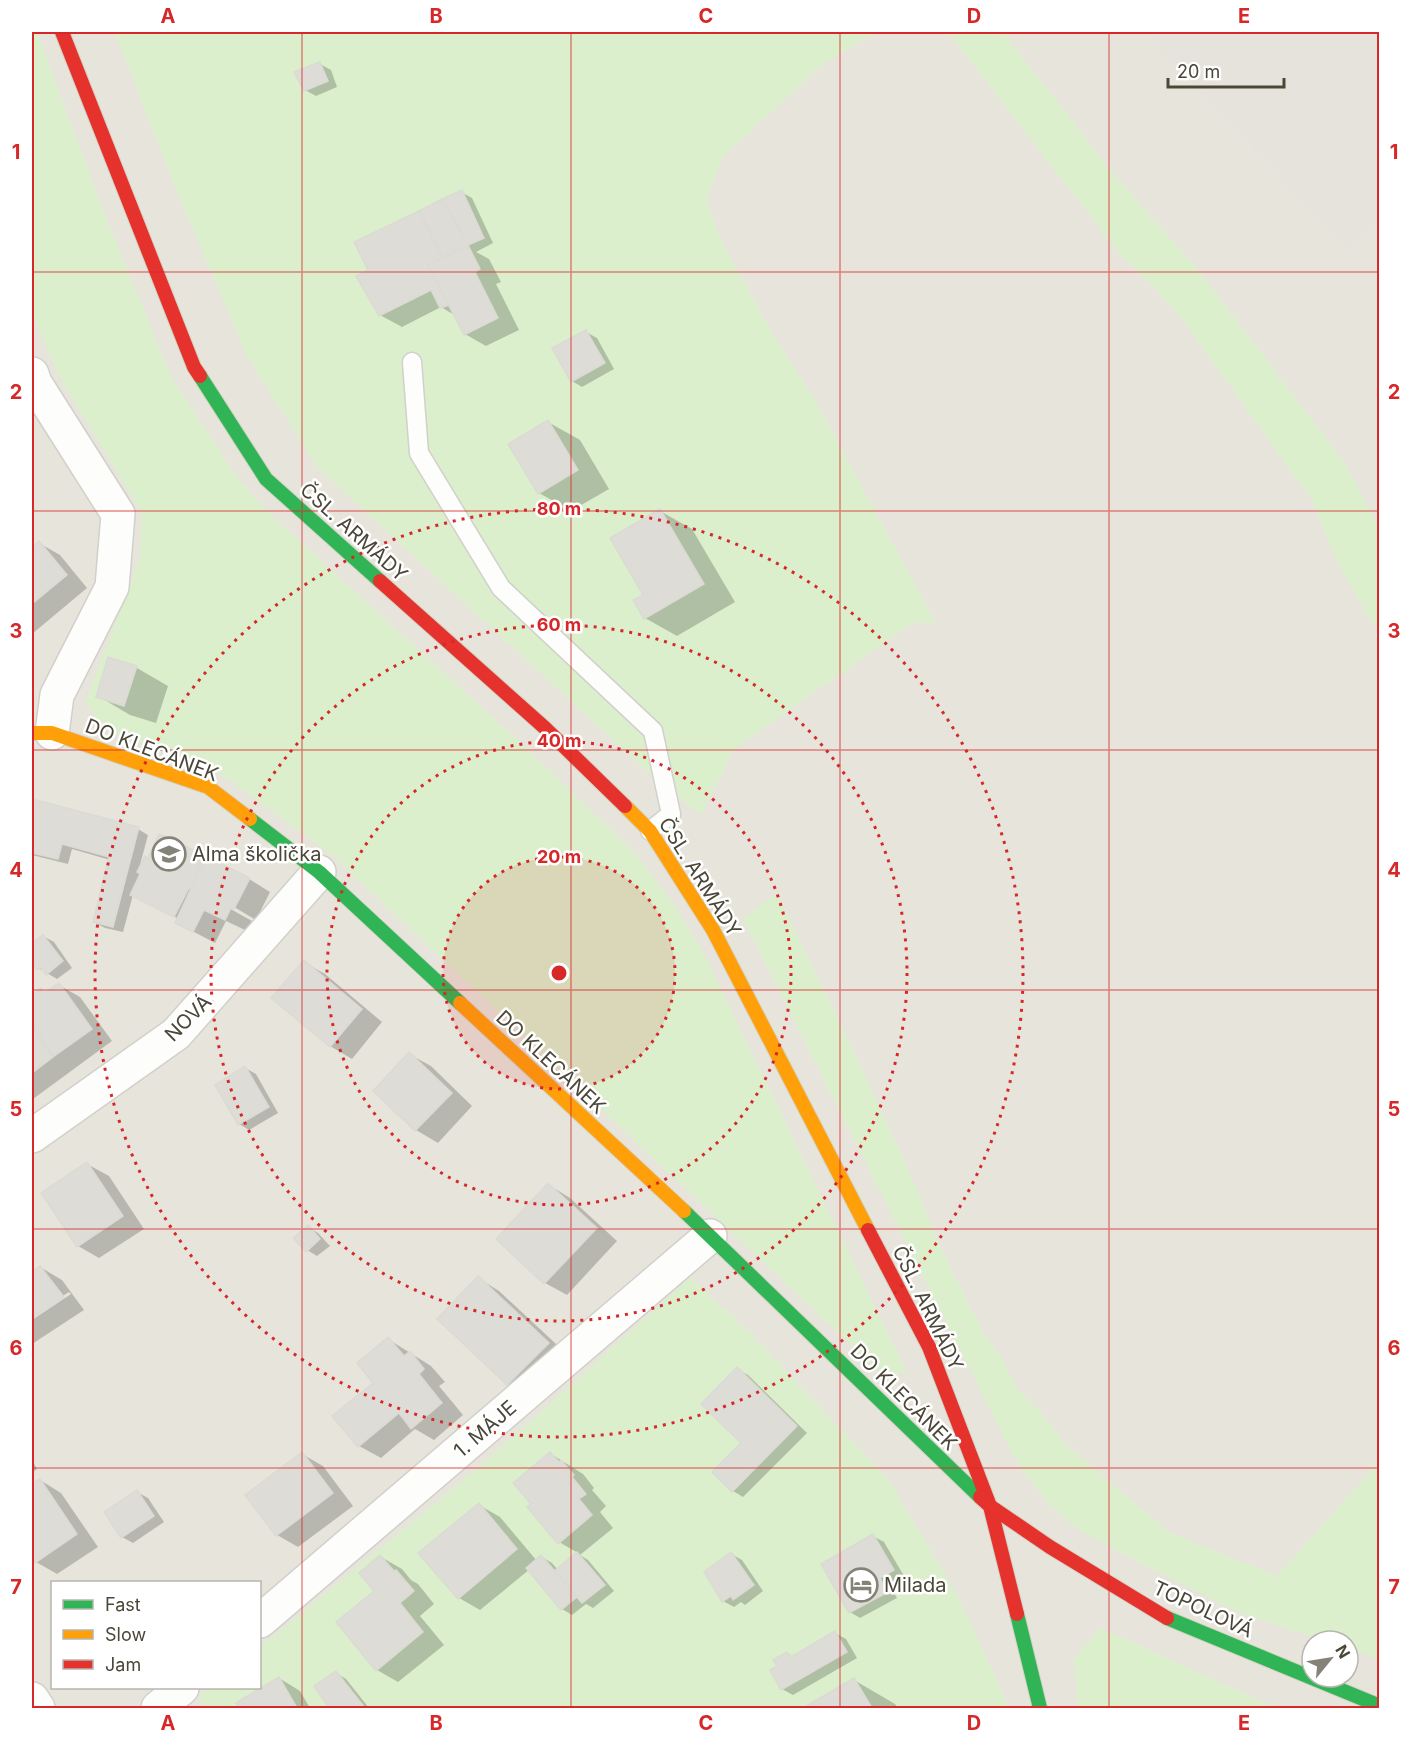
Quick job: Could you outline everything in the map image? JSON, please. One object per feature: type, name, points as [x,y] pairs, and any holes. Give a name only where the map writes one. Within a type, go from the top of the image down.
[{"type":"street","name":"ČSL. ARMÁDY","points":[[62,32],[194,367],[266,479],[545,728],[650,831],[713,930],[929,1347],[990,1506],[1040,1708]]},
{"type":"street","points":[[32,374],[118,514],[112,587],[57,695],[42,733]]},
{"type":"street","name":"DO KLECÁNEK","points":[[42,733],[208,787],[319,872],[710,1236],[952,1472],[990,1506]]},
{"type":"street","name":"NOVÁ","points":[[32,1136],[176,1034],[319,872]]},
{"type":"street","name":"1. MÁJE","points":[[261,1620],[710,1236]]},
{"type":"street","name":"TOPOLOVÁ","points":[[990,1506],[1066,1558],[1162,1616],[1380,1706]]},
{"type":"street","points":[[32,1699],[38,1708]]},
{"type":"lane","points":[[412,362],[419,453],[501,588],[653,731],[670,814],[650,831]]},
{"type":"shaded area","points":[[32,32],[1379,32],[1379,1708],[32,1708]]},
{"type":"shaded area","points":[[1156,32],[1379,32],[1379,217],[1346,249],[1150,39]]},
{"type":"green space","points":[[32,32],[37,32],[107,220],[171,377],[238,479],[273,517],[521,743],[636,854],[673,903],[704,954],[906,1371],[887,1379],[332,855],[217,771],[102,728],[86,701],[140,558],[142,513],[58,374],[32,313]]},
{"type":"green space","points":[[115,32],[875,32],[823,64],[724,156],[706,200],[720,238],[768,326],[815,400],[936,623],[914,622],[734,749],[701,815],[650,774],[317,467],[246,354],[171,177]]},
{"type":"green space","points":[[948,32],[1003,32],[1112,172],[1199,271],[1346,465],[1379,527],[1379,634],[1339,565],[1311,499],[1180,316],[1122,257]]},
{"type":"green space","points":[[777,893],[861,1067],[917,1189],[937,1241],[983,1332],[1003,1360],[1018,1390],[1041,1412],[1065,1444],[1170,1533],[1277,1576],[1379,1462],[1379,1659],[1360,1652],[1360,1629],[1300,1629],[1300,1632],[1235,1611],[1075,1527],[1049,1504],[1027,1477],[1009,1447],[743,919]]},
{"type":"green space","points":[[690,1277],[753,1336],[888,1479],[958,1596],[1009,1708],[205,1708],[199,1697],[209,1689],[261,1689],[261,1646],[473,1472]]},
{"type":"green space","points":[[1101,1628],[1276,1708],[1079,1708],[1073,1660]]},
{"type":"building","points":[[320,62],[328,81],[304,91],[294,72]]},
{"type":"building","points":[[462,190],[484,238],[468,245],[442,199]]},
{"type":"building","points":[[442,199],[468,245],[442,258],[419,211]]},
{"type":"building","points":[[419,211],[442,258],[428,265],[449,305],[440,308],[431,290],[379,316],[356,276],[368,270],[354,242]]},
{"type":"building","points":[[468,245],[480,269],[475,272],[498,318],[464,335],[428,265]]},
{"type":"building","points":[[586,330],[605,363],[571,382],[552,348]]},
{"type":"building","points":[[548,420],[578,470],[538,494],[508,444]]},
{"type":"building","points":[[660,509],[704,584],[644,619],[633,600],[643,595],[610,538]]},
{"type":"building","points":[[39,541],[67,575],[32,604],[32,547]]},
{"type":"building","points":[[108,657],[137,666],[124,706],[96,697]]},
{"type":"building","points":[[32,799],[139,827],[113,927],[93,922],[109,857],[62,844],[58,859],[32,853]]},
{"type":"building","points":[[159,834],[206,856],[192,889],[189,888],[174,917],[130,895],[140,874],[137,872],[145,856],[148,858]]},
{"type":"building","points":[[206,856],[250,878],[234,909],[231,908],[225,920],[204,910],[193,932],[175,923]]},
{"type":"building","points":[[43,935],[63,961],[46,975],[40,967],[37,970],[32,963],[32,943]]},
{"type":"building","points":[[304,960],[362,1009],[330,1047],[271,998]]},
{"type":"building","points":[[59,983],[92,1029],[53,1057],[32,1025],[32,995],[41,988],[44,993]]},
{"type":"building","points":[[32,1025],[53,1057],[32,1073]]},
{"type":"building","points":[[409,1052],[452,1093],[415,1131],[373,1091]]},
{"type":"building","points":[[245,1066],[269,1107],[238,1125],[215,1085]]},
{"type":"building","points":[[87,1162],[123,1216],[77,1247],[41,1193]]},
{"type":"building","points":[[548,1183],[597,1228],[544,1284],[496,1239]]},
{"type":"building","points":[[308,1225],[320,1239],[306,1252],[293,1238]]},
{"type":"building","points":[[40,1266],[64,1297],[32,1318],[32,1272]]},
{"type":"building","points":[[478,1276],[549,1343],[507,1385],[437,1319]]},
{"type":"building","points":[[388,1337],[404,1356],[410,1351],[424,1369],[419,1374],[442,1403],[411,1429],[399,1413],[358,1447],[332,1416],[373,1383],[357,1363]]},
{"type":"building","points":[[737,1367],[797,1426],[732,1492],[712,1472],[741,1443],[701,1404]]},
{"type":"building","points":[[302,1452],[333,1493],[276,1536],[245,1495]]},
{"type":"building","points":[[550,1452],[559,1462],[561,1460],[574,1475],[572,1477],[586,1494],[579,1499],[592,1515],[558,1544],[527,1507],[531,1504],[513,1483]]},
{"type":"building","points":[[40,1479],[77,1534],[35,1563],[32,1558],[32,1484]]},
{"type":"building","points":[[137,1490],[154,1516],[121,1538],[104,1512]]},
{"type":"building","points":[[479,1503],[517,1549],[458,1599],[418,1553]]},
{"type":"building","points":[[873,1534],[894,1570],[880,1578],[888,1592],[849,1613],[821,1564]]},
{"type":"building","points":[[577,1552],[605,1585],[582,1603],[554,1571]]},
{"type":"building","points":[[731,1552],[754,1585],[733,1600],[731,1596],[722,1602],[704,1572]]},
{"type":"building","points":[[380,1555],[414,1591],[400,1603],[423,1632],[376,1671],[336,1622],[374,1591],[359,1573]]},
{"type":"building","points":[[541,1555],[577,1597],[561,1610],[526,1568]]},
{"type":"building","points":[[835,1631],[847,1652],[781,1690],[770,1670],[777,1666],[773,1660],[787,1652],[791,1657]]},
{"type":"building","points":[[336,1671],[365,1708],[329,1708],[314,1686]]},
{"type":"building","points":[[279,1677],[297,1708],[239,1708],[236,1703]]},
{"type":"building","points":[[854,1678],[872,1708],[803,1708]]},
{"type":"traffic: fast","points":[[200,376],[266,479],[380,581]]},
{"type":"traffic: fast","points":[[250,819],[319,872],[460,1003]]},
{"type":"traffic: fast","points":[[684,1211],[980,1497]]},
{"type":"traffic: fast","points":[[1017,1614],[1040,1708]]},
{"type":"traffic: fast","points":[[1167,1618],[1380,1706]]},
{"type":"traffic: slow","points":[[32,733],[52,733],[208,787],[250,819]]},
{"type":"traffic: slow","points":[[625,806],[650,831],[713,930],[868,1230]]},
{"type":"traffic: slow","points":[[460,1003],[684,1211]]},
{"type":"traffic: jam","points":[[62,32],[194,367],[200,376]]},
{"type":"traffic: jam","points":[[380,581],[545,728],[625,806]]},
{"type":"traffic: jam","points":[[868,1230],[929,1347],[990,1506],[1017,1614]]},
{"type":"traffic: jam","points":[[980,1497],[1050,1547],[1167,1618]]},
{"type":"place","name":"Alma školička","points":[[169,854]]},
{"type":"place","name":"Milada","points":[[861,1585]]}]
